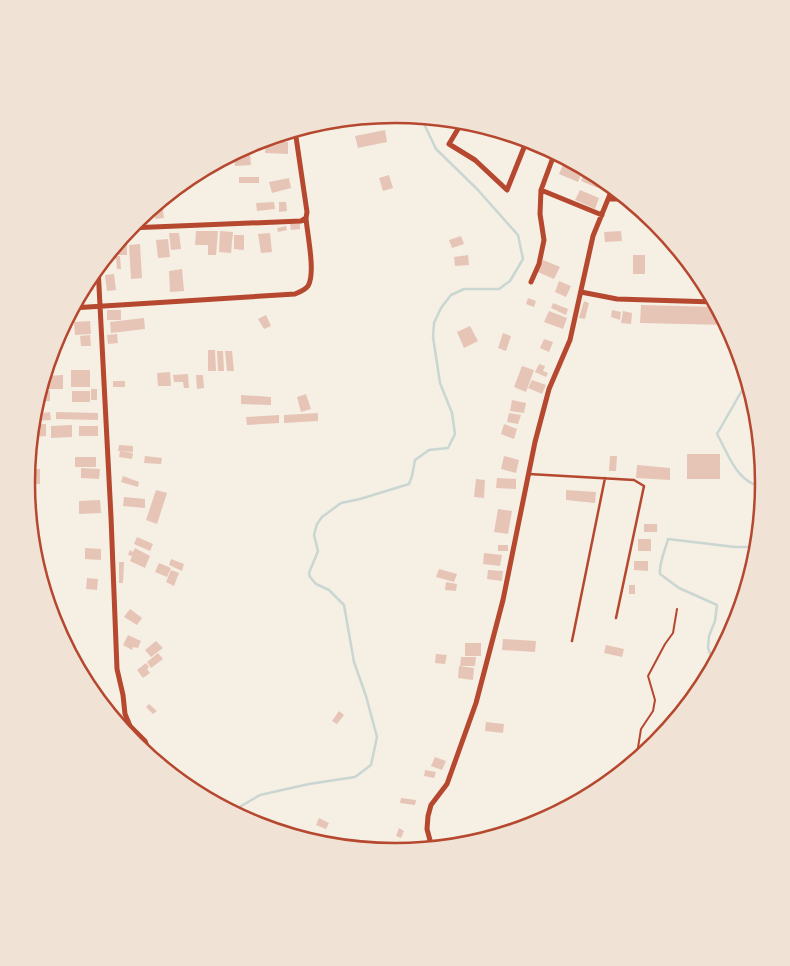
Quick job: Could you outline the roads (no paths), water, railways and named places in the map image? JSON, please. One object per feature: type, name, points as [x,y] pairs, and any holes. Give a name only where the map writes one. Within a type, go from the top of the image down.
[{"type":"street","points":[[458,129],[449,144],[475,160],[507,190],[524,147]]},
{"type":"street","points":[[81,307],[294,294],[304,290],[309,284],[311,274],[307,212],[295,137]]},
{"type":"street","points":[[531,282],[544,240],[540,214],[541,190],[552,159]]},
{"type":"street","points":[[541,190],[602,215]]},
{"type":"street","points":[[430,841],[427,828],[431,804],[448,784],[476,703],[503,600],[534,442],[549,389],[570,340],[593,236],[610,195]]},
{"type":"street","points":[[609,199],[616,199]]},
{"type":"street","points":[[141,228],[301,221],[306,218]]},
{"type":"street","points":[[99,279],[112,517],[117,669],[130,726],[146,743]]},
{"type":"street","points":[[581,292],[618,299],[706,302]]},
{"type":"lane","points":[[529,474],[634,480],[644,486],[616,618]]},
{"type":"lane","points":[[572,641],[605,478]]},
{"type":"waterway","points":[[239,807],[260,795],[309,784],[355,777],[371,765],[377,737],[366,696],[354,662],[344,605],[329,590],[316,584],[309,573],[318,551],[314,535],[317,524],[322,517],[341,503],[409,484],[415,460],[429,450],[448,448],[455,434],[452,413],[440,383],[433,337],[434,323],[441,308],[451,295],[464,289],[499,289],[510,281],[523,259],[518,235],[477,189],[436,149],[425,125]]},
{"type":"waterway","points":[[743,389],[717,434],[734,467],[746,479],[755,484]]},
{"type":"waterway","points":[[711,656],[708,648],[709,636],[715,621],[717,605],[679,588],[660,574],[661,561],[668,539],[749,547]]}]
